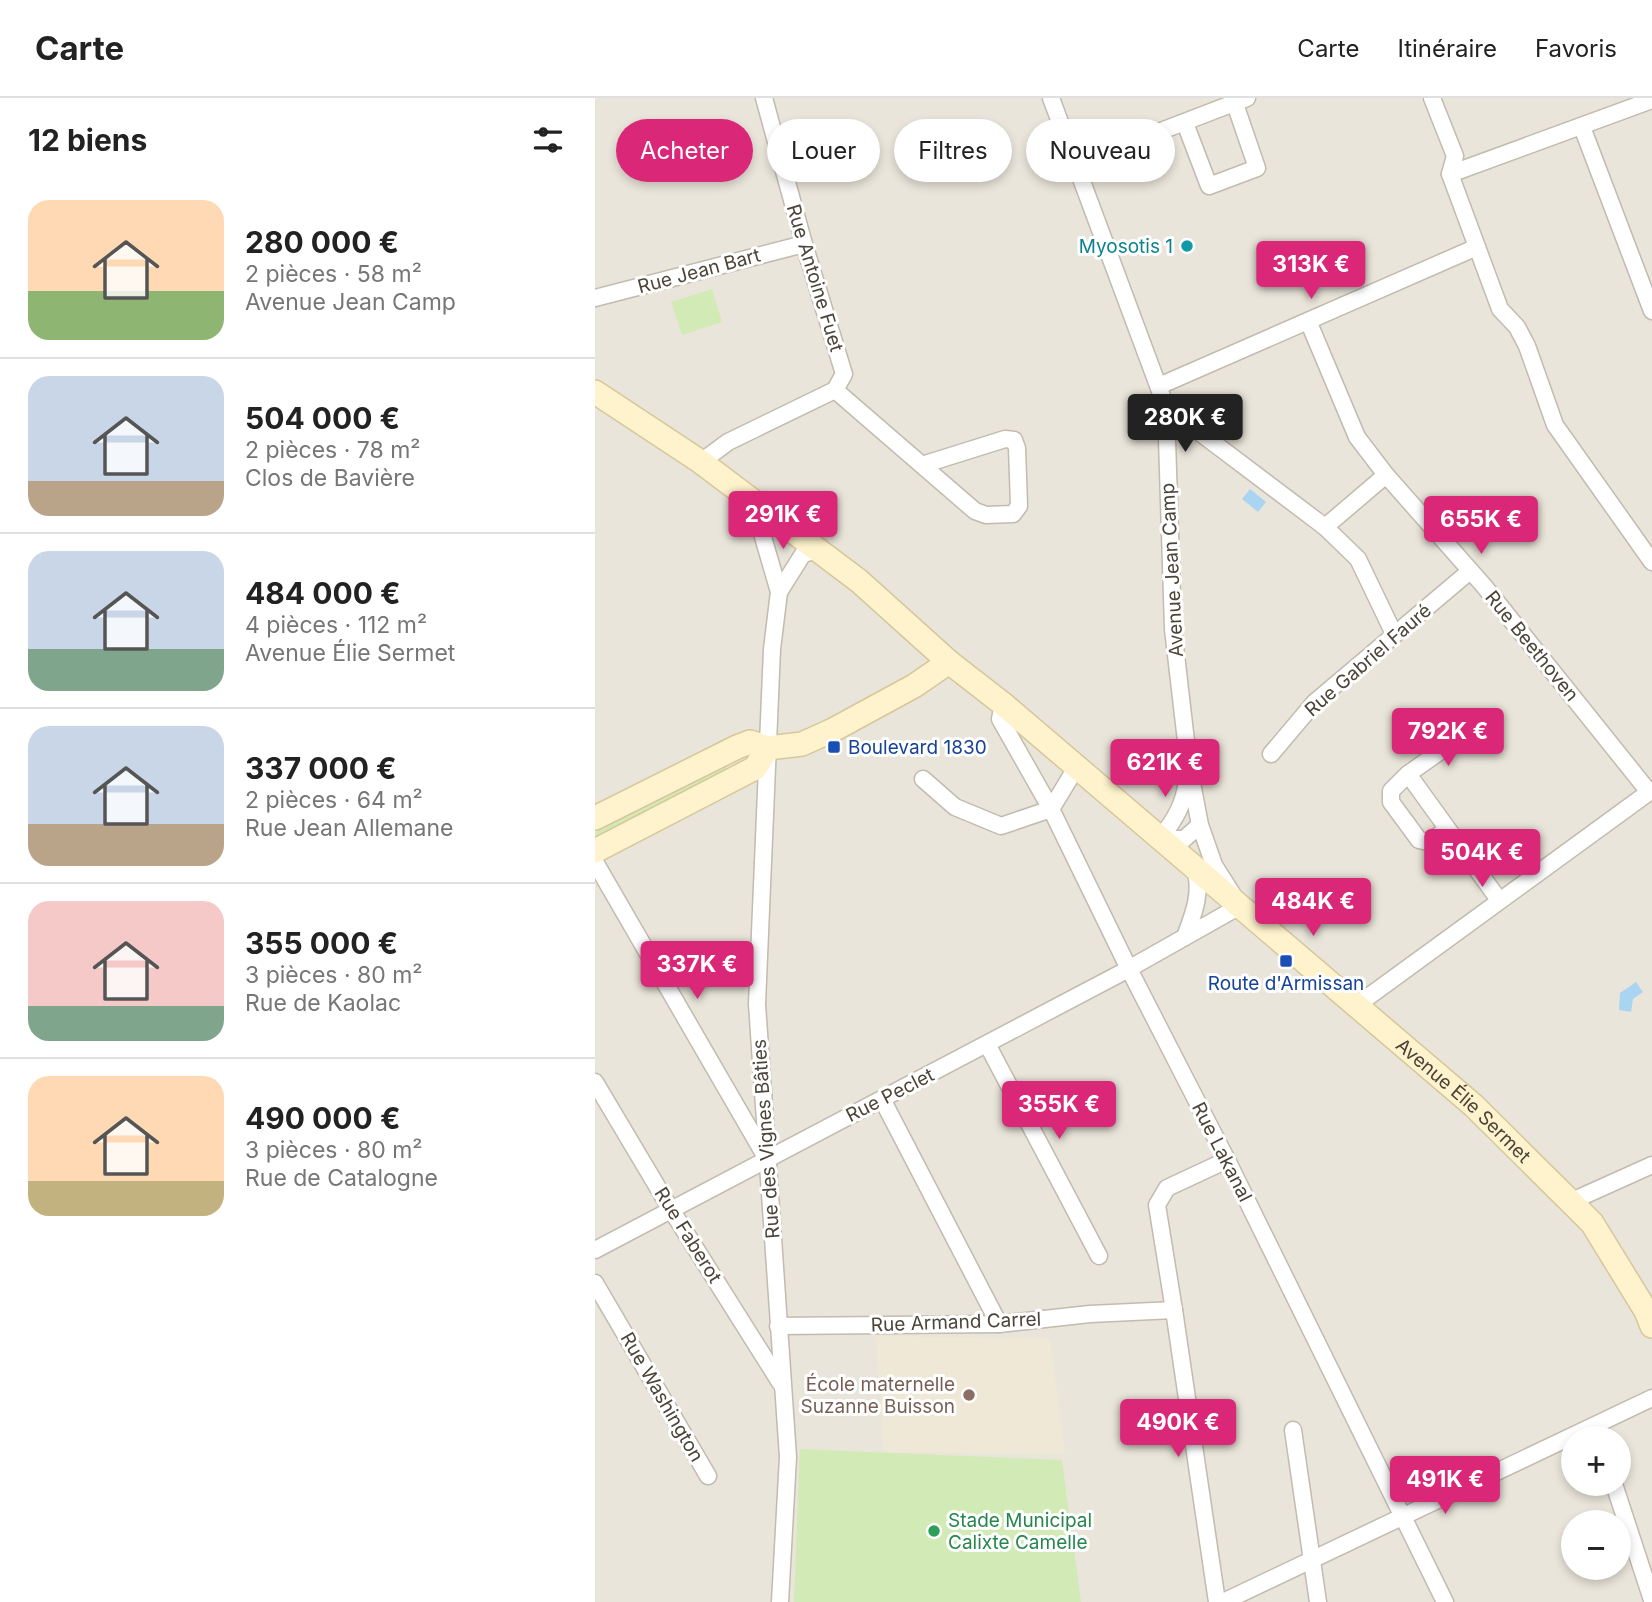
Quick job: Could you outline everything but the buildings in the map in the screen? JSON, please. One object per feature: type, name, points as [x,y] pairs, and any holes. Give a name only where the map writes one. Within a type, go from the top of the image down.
[{"type":"street","name":"Rue Antoine Fuet","points":[[764,98],[804,244],[844,374],[835,390]]},
{"type":"street","name":"Avenue Jean Camp","points":[[1051,98],[1059,119]]},
{"type":"street","points":[[1432,98],[1455,156],[1450,174],[1500,309],[1517,327],[1527,346],[1555,425],[1652,562]]},
{"type":"street","points":[[1175,127],[1238,100],[1257,168],[1209,186],[1185,123]]},
{"type":"street","points":[[1450,174],[1652,100]]},
{"type":"street","points":[[1582,127],[1652,311]]},
{"type":"street","name":"Avenue Jean Camp","points":[[1082,182],[1165,407],[1173,629],[1189,767],[1200,824],[1214,865],[1240,906]]},
{"type":"street","name":"Rue Jean Bart","points":[[595,298],[804,244]]},
{"type":"street","points":[[1159,386],[1309,323],[1477,247]]},
{"type":"street","name":"Rue Beethoven","points":[[1309,323],[1357,436],[1386,475],[1471,571],[1651,791]]},
{"type":"street","points":[[701,462],[728,442],[835,390],[975,511],[986,516],[1013,513],[1019,506],[1017,447],[1014,440],[1005,439],[922,465]]},
{"type":"street","points":[[595,392],[701,462],[859,581],[949,662],[1003,704],[1240,906]]},
{"type":"street","points":[[1165,407],[1325,527],[1358,559],[1394,634]]},
{"type":"street","points":[[1325,527],[1386,475]]},
{"type":"street","name":"Rue des Vignes Bâties","points":[[734,487],[761,530],[779,592],[772,649],[757,1004],[788,1457],[780,1602]]},
{"type":"street","name":"Rue des Vignes Bâties","points":[[779,592],[803,554],[817,550]]},
{"type":"street","name":"Rue Gabriel Fauré","points":[[1271,754],[1315,702],[1471,571]]},
{"type":"street","points":[[595,818],[750,742],[768,748],[802,744],[914,686],[949,662]]},
{"type":"street","name":"Rue Lakanal","points":[[1003,704],[1000,719],[1051,809],[1445,1602]]},
{"type":"street","points":[[1447,830],[1428,842],[1419,839],[1391,802],[1391,791],[1408,774],[1466,733]]},
{"type":"street","points":[[595,851],[755,768],[768,748]]},
{"type":"street","name":"Avenue Jean Camp","points":[[1160,839],[1178,817],[1185,797],[1189,767]]},
{"type":"street","points":[[923,779],[955,807],[1001,826],[1051,809],[1076,768]]},
{"type":"street","points":[[1408,774],[1499,900]]},
{"type":"street","points":[[1357,1005],[1651,791]]},
{"type":"street","points":[[1160,839],[1184,839],[1200,824]]},
{"type":"street","points":[[595,862],[767,1159]]},
{"type":"street","points":[[1185,937],[1193,917],[1199,885],[1195,868]]},
{"type":"street","name":"Rue Peclet","points":[[595,1250],[1129,969],[1240,906]]},
{"type":"street","name":"Avenue Élie Sermet","points":[[1240,906],[1473,1105],[1572,1201],[1592,1223],[1652,1325]]},
{"type":"street","points":[[987,1044],[1100,1256]]},
{"type":"street","name":"Rue Faberot","points":[[595,1082],[783,1387]]},
{"type":"street","points":[[882,1099],[999,1324]]},
{"type":"street","points":[[1227,1160],[1167,1188],[1157,1205],[1220,1602],[1402,1516],[1561,1448]]},
{"type":"street","points":[[1572,1201],[1652,1166]]},
{"type":"street","name":"Rue Washington","points":[[595,1283],[708,1476]]},
{"type":"street","name":"Rue Armand Carrel","points":[[779,1325],[999,1324],[1090,1314],[1174,1310]]},
{"type":"street","points":[[1607,1426],[1652,1398]]},
{"type":"street","points":[[1293,1430],[1318,1602]]},
{"type":"street","points":[[1618,1496],[1652,1600]]},
{"type":"shaded area","points":[[595,98],[1652,98],[1652,1602],[595,1602]]},
{"type":"shaded area","name":"École maternelle Suzanne Buisson","points":[[876,1336],[1050,1339],[1065,1454],[884,1452]]},
{"type":"green space","points":[[712,289],[722,322],[682,335],[671,302]]},
{"type":"green space","points":[[719,766],[725,766],[728,770],[597,839],[595,836],[597,828]]},
{"type":"green space","name":"Stade Municipal Calixte Camelle","points":[[800,1449],[1062,1460],[1081,1602],[794,1602]]},
{"type":"water","points":[[1250,489],[1266,502],[1258,512],[1242,499]]},
{"type":"water","points":[[1636,982],[1643,992],[1633,999],[1631,1012],[1619,1010],[1620,993]]},
{"type":"place","name":"Myosotis 1","points":[[1187,246]]},
{"type":"place","name":"Boulevard 1830","points":[[834,747]]},
{"type":"place","name":"Route d'Armissan","points":[[1286,961]]},
{"type":"place","name":"École maternelle Suzanne Buisson","points":[[969,1395]]},
{"type":"place","name":"Stade Municipal Calixte Camelle","points":[[934,1531]]}]
